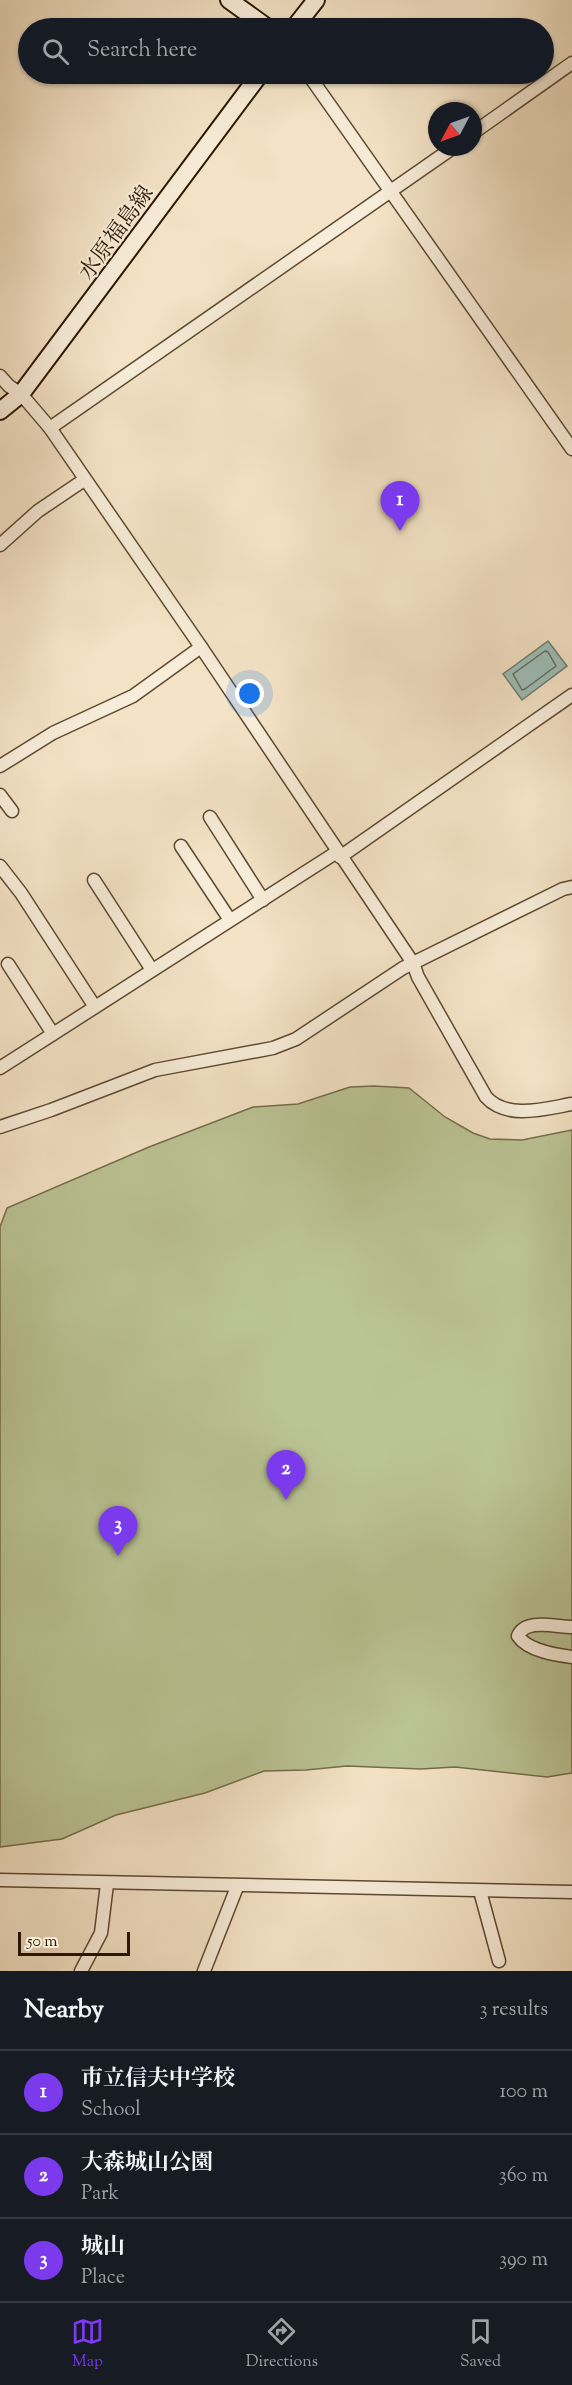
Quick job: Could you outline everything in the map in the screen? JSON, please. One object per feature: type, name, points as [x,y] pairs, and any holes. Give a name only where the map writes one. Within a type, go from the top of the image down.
[{"type":"main road","points":[[229,0],[254,18]]},
{"type":"main road","points":[[302,18],[316,0]]},
{"type":"main road","name":"水原福島線","points":[[0,411],[21,394],[253,84]]},
{"type":"street","points":[[554,76],[572,63]]},
{"type":"street","points":[[315,84],[572,449]]},
{"type":"street","points":[[482,128],[543,84]]},
{"type":"street","points":[[50,428],[441,156]]},
{"type":"street","points":[[0,376],[21,394],[50,428],[201,647],[413,963],[418,977],[477,1084],[494,1106],[504,1110],[526,1110],[572,1104]]},
{"type":"street","points":[[0,545],[38,512],[84,480]]},
{"type":"street","points":[[0,766],[53,733],[132,696],[201,647]]},
{"type":"street","points":[[0,1068],[339,854],[572,695]]},
{"type":"street","points":[[0,795],[12,811]]},
{"type":"street","points":[[210,817],[263,900]]},
{"type":"street","points":[[181,846],[230,921]]},
{"type":"street","points":[[0,866],[21,893],[95,1007]]},
{"type":"street","points":[[94,880],[152,970]]},
{"type":"street","points":[[0,1127],[155,1070],[273,1048],[296,1039],[413,963],[572,887]]},
{"type":"street","points":[[8,964],[53,1034]]},
{"type":"street","points":[[572,1627],[530,1625],[521,1630],[518,1636],[535,1648],[572,1657]]},
{"type":"street","points":[[0,1880],[237,1887],[572,1892]]},
{"type":"street","points":[[81,1971],[101,1933],[107,1884]]},
{"type":"street","points":[[204,1971],[237,1887]]},
{"type":"street","points":[[480,1891],[499,1961]]},
{"type":"green space","points":[[350,1087],[409,1088],[445,1117],[473,1133],[490,1139],[522,1140],[572,1130],[572,1773],[547,1777],[455,1767],[421,1769],[347,1766],[264,1771],[205,1793],[116,1815],[62,1839],[0,1847],[0,1227],[7,1208],[149,1147],[253,1107],[298,1104]]},
{"type":"water","points":[[548,641],[567,666],[522,700],[503,674]]},
{"type":"place","name":"市立信夫中学校","points":[[400,531]]},
{"type":"place","name":"大森城山公園","points":[[286,1500]]},
{"type":"place","name":"城山","points":[[118,1556]]}]
